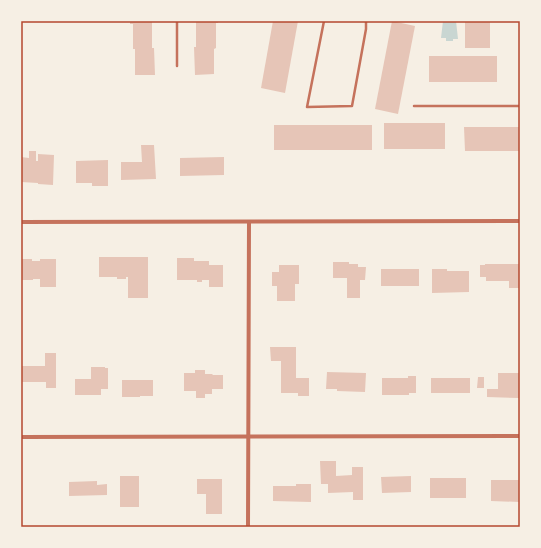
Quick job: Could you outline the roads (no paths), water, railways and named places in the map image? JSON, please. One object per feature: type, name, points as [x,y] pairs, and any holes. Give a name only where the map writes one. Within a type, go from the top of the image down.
[{"type":"street","points":[[21,222],[520,221]]},
{"type":"street","points":[[248,222],[248,527]]},
{"type":"street","points":[[21,437],[520,436]]},
{"type":"lane","points":[[177,21],[177,66]]},
{"type":"lane","points":[[324,21],[307,107],[352,106],[366,29],[366,21]]},
{"type":"lane","points":[[414,106],[520,106]]}]
